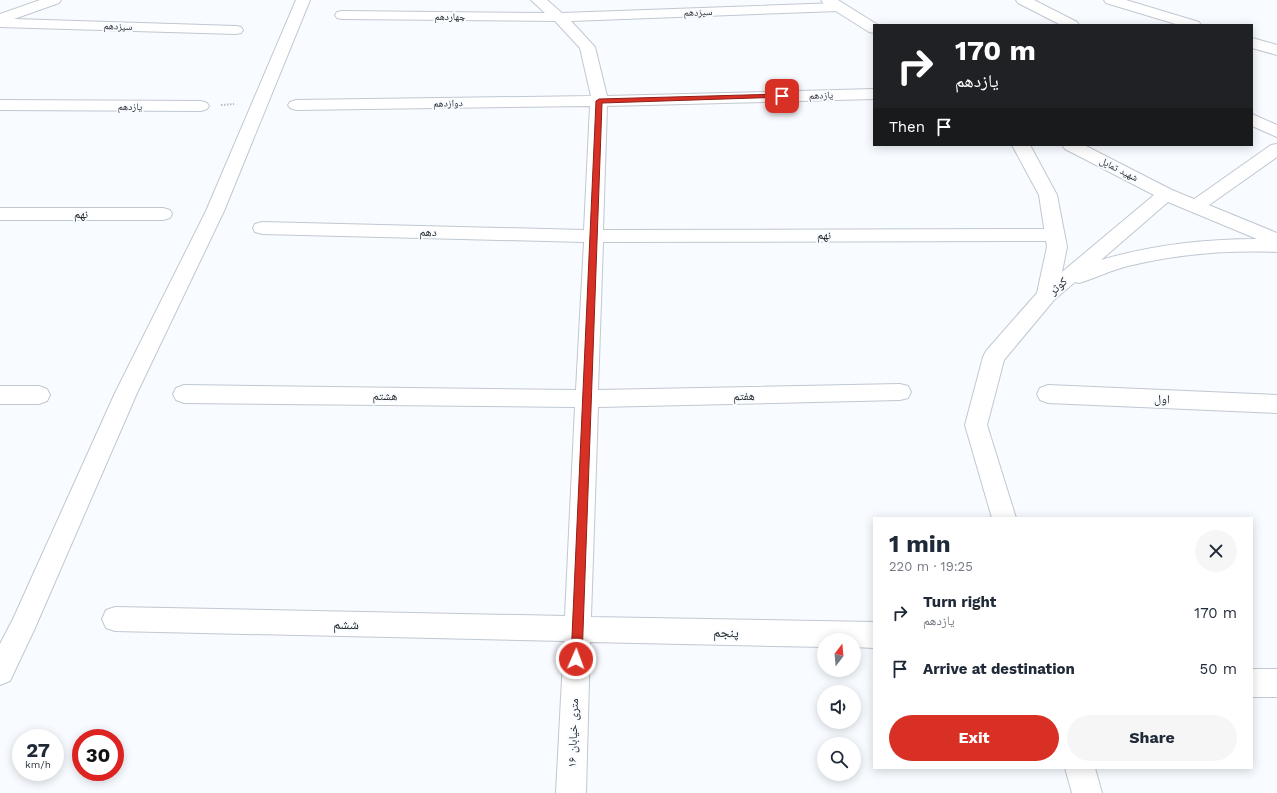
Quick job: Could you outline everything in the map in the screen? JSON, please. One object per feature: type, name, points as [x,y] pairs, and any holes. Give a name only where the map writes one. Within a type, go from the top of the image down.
[{"type":"street","points":[[0,19],[54,0]]},
{"type":"street","points":[[0,672],[22,628],[126,393],[215,211],[303,0]]},
{"type":"street","name":"۱۶ متری خیابان","points":[[538,0],[558,17],[587,47],[600,93],[571,793]]},
{"type":"street","points":[[1023,0],[1070,24]]},
{"type":"street","points":[[1111,0],[1191,24]]},
{"type":"street","points":[[833,3],[873,28]]},
{"type":"street","name":"سیزدهم","points":[[558,17],[833,3]]},
{"type":"street","name":"چهاردهم","points":[[342,15],[558,17]]},
{"type":"street","name":"سیزدهم","points":[[0,22],[236,30]]},
{"type":"street","points":[[1253,43],[1277,50]]},
{"type":"street","name":"یازدهم","points":[[599,101],[873,94]]},
{"type":"street","name":"دوازدهم","points":[[296,105],[599,101]]},
{"type":"street","name":"یازدهم","points":[[0,105],[201,106]]},
{"type":"street","points":[[1253,120],[1277,132]]},
{"type":"street","points":[[1022,146],[1048,195],[1055,235],[1057,247],[1047,295]]},
{"type":"street","name":"شهید تمایل","points":[[1073,146],[1166,194]]},
{"type":"street","points":[[1196,206],[1277,149]]},
{"type":"street","points":[[1166,194],[1277,240]]},
{"type":"street","name":"کوثر","points":[[1004,517],[976,425],[994,357],[1047,295],[1166,194]]},
{"type":"street","name":"نهم","points":[[0,214],[163,214]]},
{"type":"street","name":"دهم","points":[[262,228],[594,236]]},
{"type":"street","name":"نهم","points":[[594,236],[1055,235]]},
{"type":"street","points":[[1047,295],[1094,268],[1153,253],[1224,245],[1277,246]]},
{"type":"street","name":"هفتم","points":[[587,399],[900,392]]},
{"type":"street","name":"هشتم","points":[[184,394],[587,399]]},
{"type":"street","name":"اول","points":[[1048,394],[1277,404]]},
{"type":"street","points":[[0,395],[39,395]]},
{"type":"street","name":"ششم","points":[[115,619],[578,629]]},
{"type":"street","name":"پنجم","points":[[578,629],[873,635]]},
{"type":"street","points":[[1253,683],[1277,683]]},
{"type":"street","points":[[1080,769],[1087,793]]},
{"type":"path","points":[[201,106],[260,103]]},
{"type":"route","points":[[576,659],[599,101],[782,96]]}]
